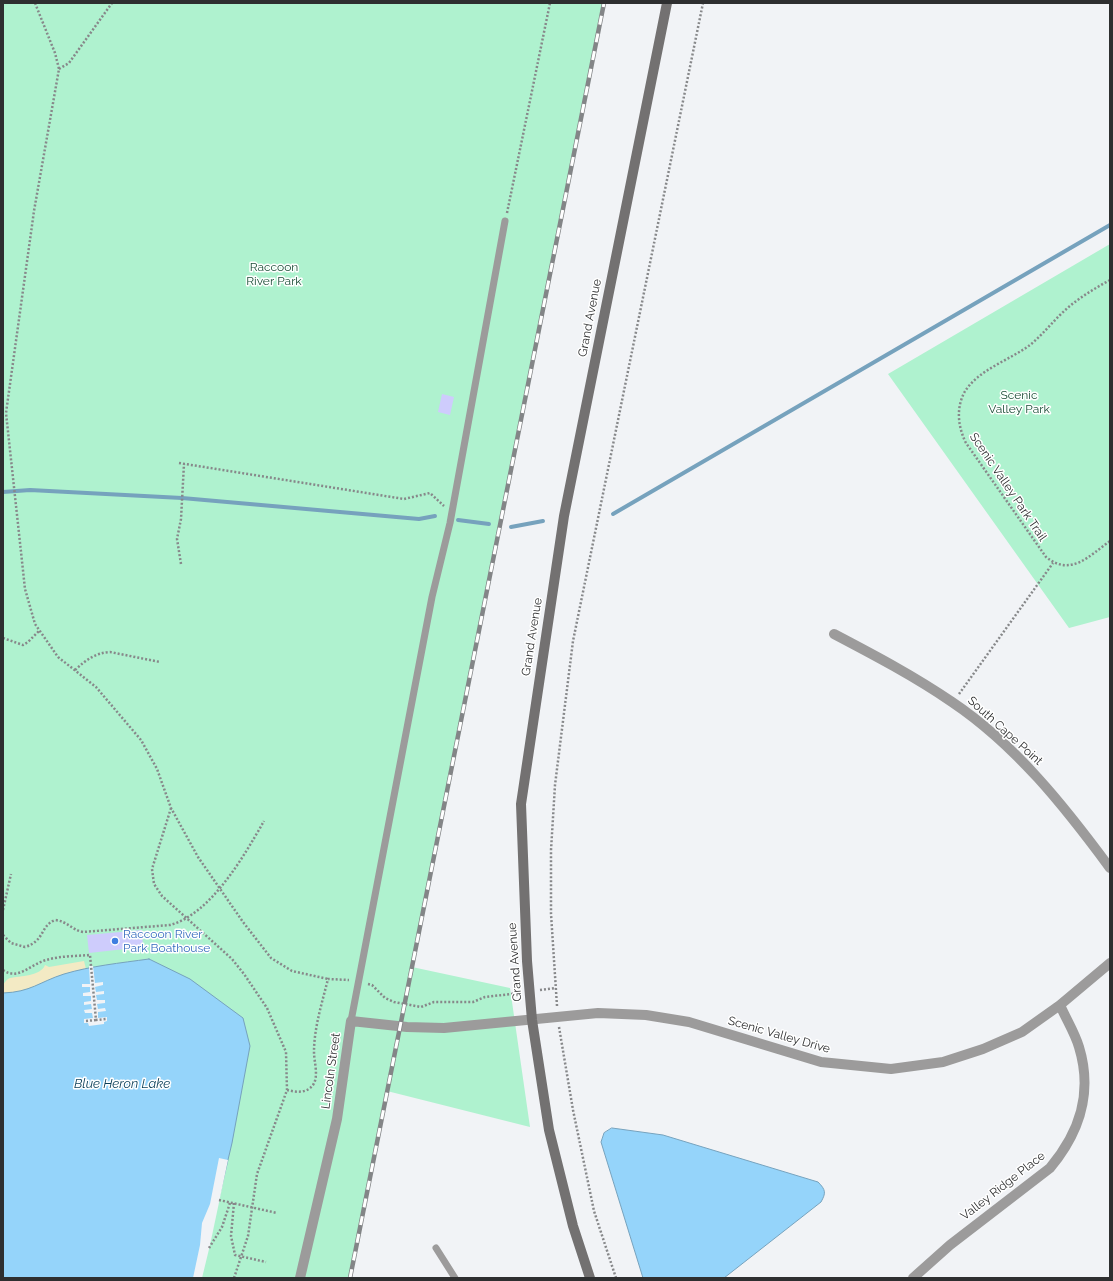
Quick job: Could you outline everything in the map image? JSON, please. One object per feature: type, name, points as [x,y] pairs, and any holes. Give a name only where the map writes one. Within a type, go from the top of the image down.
[{"type":"main road","name":"Grand Avenue","points":[[590,1278],[573,1226],[549,1130],[532,1020],[527,967],[521,804],[564,516],[667,3]]},
{"type":"street","name":"South Cape Point","points":[[834,634],[905,672],[953,702],[983,725],[1047,787],[1110,868]]},
{"type":"street","name":"Scenic Valley Drive","points":[[532,1020],[598,1013],[646,1015],[689,1022],[821,1062],[891,1069],[943,1062],[983,1049],[1022,1032],[1060,1005],[1110,963]]},
{"type":"street","name":"Valley Ridge Place","points":[[913,1278],[950,1244],[1050,1168],[1063,1153],[1073,1137],[1083,1103],[1085,1086],[1084,1065],[1079,1045],[1060,1005]]},
{"type":"street","name":"Lincoln Street","points":[[300,1278],[337,1119],[351,1021],[407,1027],[444,1028],[532,1020]]},
{"type":"lane","points":[[351,1021],[432,597],[452,513],[505,221]]},
{"type":"lane","points":[[436,1248],[455,1278]]},
{"type":"path","points":[[35,3],[55,53],[58,69],[34,211],[6,413],[25,589],[35,624],[58,657],[105,696],[141,740],[157,769],[171,808],[198,856],[243,922],[271,958],[292,971],[328,979]]},
{"type":"path","points":[[58,69],[69,63],[112,3]]},
{"type":"path","points":[[505,221],[550,3]]},
{"type":"path","points":[[557,1002],[551,914],[551,850],[555,785],[573,641],[703,3]]},
{"type":"path","name":"Scenic Valley Park Trail","points":[[1053,563],[1040,551],[966,443],[958,420],[960,405],[964,393],[972,382],[1026,347],[1079,298],[1110,280]]},
{"type":"path","points":[[178,463],[404,499],[430,493],[452,513]]},
{"type":"path","points":[[181,564],[177,539],[181,519],[184,464]]},
{"type":"path","points":[[953,702],[1053,563],[1069,566],[1080,563],[1110,541]]},
{"type":"path","points":[[3,638],[23,645],[40,630]]},
{"type":"path","points":[[75,670],[89,658],[102,652],[114,652],[160,662]]},
{"type":"path","points":[[171,808],[154,858],[152,870],[154,884],[162,896],[232,960],[253,986],[276,1024],[286,1052],[287,1090],[257,1174],[248,1236],[240,1256],[234,1278]]},
{"type":"path","points":[[3,935],[10,943],[25,947],[38,940],[46,927],[55,920],[62,921],[76,931],[83,932],[170,925],[186,919],[220,888],[248,848],[264,820]]},
{"type":"path","points":[[3,910],[11,874]]},
{"type":"path","points":[[3,970],[12,974],[22,973],[45,960],[90,955],[96,1020]]},
{"type":"path","points":[[548,989],[556,988]]},
{"type":"path","points":[[86,1021],[106,1019]]},
{"type":"path","points":[[559,1032],[573,1110],[594,1211],[616,1278]]},
{"type":"path","points":[[219,1200],[277,1213]]},
{"type":"path","points":[[209,1248],[215,1240],[232,1203]]},
{"type":"path","points":[[232,1203],[231,1242],[235,1255],[266,1262]]},
{"type":"green space","name":"Raccoon River Park","points":[[3,3],[604,3],[412,967],[510,988],[530,1127],[387,1091],[350,1278],[3,1278]]},
{"type":"green space","name":"Scenic Valley Park","points":[[1110,244],[1110,617],[1069,628],[888,374]]},
{"type":"sand","points":[[84,961],[86,969],[65,974],[26,989],[3,993],[3,985],[10,978],[35,973],[43,969],[45,965],[49,967]]},
{"type":"water","name":"Blue Heron Lake","points":[[149,959],[190,979],[243,1018],[250,1046],[232,1143],[200,1278],[3,1278],[3,993],[28,989],[55,977],[74,971]]},
{"type":"water","points":[[612,1128],[663,1135],[818,1182],[824,1189],[824,1196],[821,1202],[724,1278],[643,1278],[601,1142],[604,1133]]},
{"type":"pier","points":[[89,966],[93,966],[95,983],[103,982],[103,985],[95,987],[96,992],[104,991],[104,994],[96,995],[97,1000],[105,1000],[105,1003],[97,1004],[98,1009],[105,1008],[106,1011],[98,1012],[98,1018],[107,1017],[107,1021],[104,1022],[104,1024],[89,1026],[88,1023],[84,1023],[84,1019],[93,1018],[92,1013],[85,1013],[84,1010],[92,1009],[91,1004],[84,1005],[84,1002],[91,1001],[91,996],[83,996],[83,993],[90,992],[90,987],[82,987],[82,984],[90,984]]},
{"type":"pier","points":[[219,1158],[228,1160],[210,1245],[202,1278],[193,1278],[200,1245],[202,1223],[210,1204]]},
{"type":"building","points":[[442,394],[454,397],[450,415],[438,412]]},
{"type":"building","name":"Raccoon River Park Boathouse","points":[[142,930],[143,947],[89,953],[87,935]]},
{"type":"waterway","points":[[613,514],[1110,225]]},
{"type":"waterway","points":[[3,492],[30,490],[182,498],[419,519],[435,516]]},
{"type":"waterway","points":[[458,520],[489,524]]},
{"type":"waterway","points":[[511,527],[543,521]]},
{"type":"railway","points":[[350,1278],[604,3]]},
{"type":"place","name":"Raccoon River Park Boathouse","points":[[115,941]]}]
